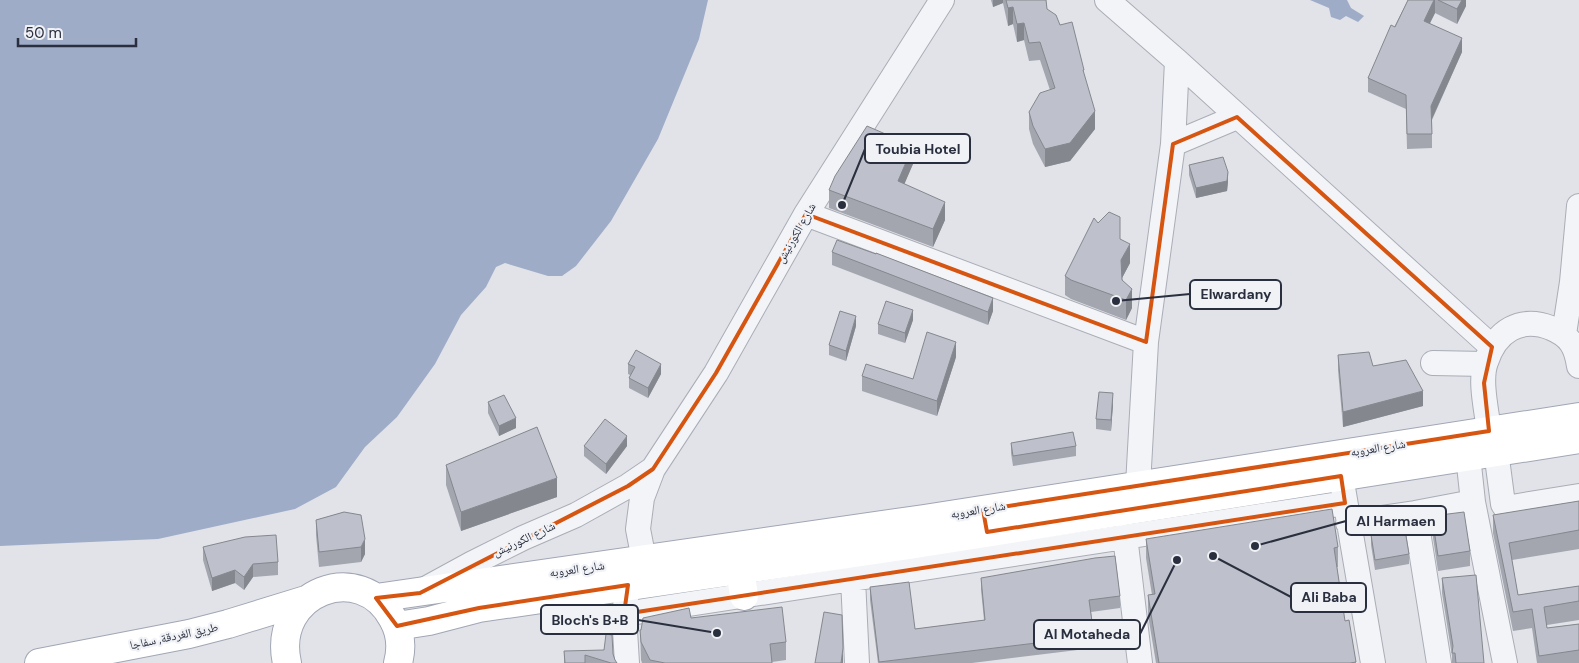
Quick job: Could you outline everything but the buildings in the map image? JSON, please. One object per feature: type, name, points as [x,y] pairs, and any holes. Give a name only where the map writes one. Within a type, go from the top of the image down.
[{"type":"main road","name":"شارع العروبه","points":[[376,598],[644,560],[985,521],[1341,476],[1468,456],[1493,441],[1579,417]]},
{"type":"main road","name":"شارع العروبه","points":[[397,626],[429,622],[479,608],[740,569],[985,521],[1138,485],[1493,441],[1579,439]]},
{"type":"main road","points":[[740,569],[744,596]]},
{"type":"main road","name":"طريق الغردقة, سفاجا","points":[[39,663],[220,626],[306,600],[322,590],[340,587],[359,590],[376,598]]},
{"type":"main road","points":[[376,598],[389,610],[397,626],[401,649],[398,663]]},
{"type":"main road","points":[[286,663],[284,649],[286,631],[293,614],[306,600]]},
{"type":"street","name":"شارع الكورنيش","points":[[644,560],[638,529],[642,498],[653,469],[716,373],[806,214],[942,0]]},
{"type":"street","points":[[1107,0],[1237,117],[1488,356]]},
{"type":"street","points":[[1138,485],[1146,342],[1173,144],[1177,61]]},
{"type":"street","points":[[1173,144],[1237,117]]},
{"type":"street","points":[[1564,334],[1572,282],[1579,206]]},
{"type":"street","points":[[806,214],[1146,342]]},
{"type":"street","points":[[1579,366],[1571,343],[1564,334],[1542,325],[1531,323],[1516,325],[1504,333],[1488,356],[1484,383],[1503,504],[1506,507],[1512,507],[1579,496]]},
{"type":"street","points":[[1433,363],[1488,356]]},
{"type":"street","points":[[1468,456],[1473,502],[1506,663]]},
{"type":"street","name":"شارع الكورنيش","points":[[420,592],[470,564],[576,516],[653,469]]},
{"type":"street","points":[[1341,476],[1373,663]]},
{"type":"street","points":[[624,614],[1125,536],[1347,513],[1415,513],[1473,502]]},
{"type":"street","points":[[1415,513],[1439,663]]},
{"type":"street","points":[[1125,536],[1140,663]]},
{"type":"street","points":[[853,579],[857,663]]},
{"type":"street","points":[[627,663],[624,614],[628,586]]},
{"type":"highlighted area","points":[[1237,117],[1492,347],[1484,383],[1489,431],[983,510],[987,532],[1341,476],[1345,503],[624,614],[628,585],[479,608],[397,626],[376,598],[420,593],[628,486],[653,469],[716,373],[806,214],[1146,342],[1173,144]]},
{"type":"water","points":[[0,0],[708,0],[699,39],[658,139],[611,221],[576,266],[562,276],[548,276],[505,263],[496,267],[486,287],[461,315],[435,364],[397,417],[365,447],[336,487],[295,509],[158,539],[0,546]]},
{"type":"water","points":[[1310,0],[1347,0],[1351,8],[1364,16],[1358,22],[1346,16],[1340,20],[1331,17],[1329,8]]},
{"type":"place","name":"Toubia Hotel","points":[[842,205]]},
{"type":"place","name":"Elwardany","points":[[1116,301]]},
{"type":"place","name":"Al Harmaen","points":[[1255,546]]},
{"type":"place","name":"Ali Baba","points":[[1213,556]]},
{"type":"place","name":"Al Motaheda","points":[[1177,560]]},
{"type":"place","name":"Bloch's B+B","points":[[717,633]]}]
